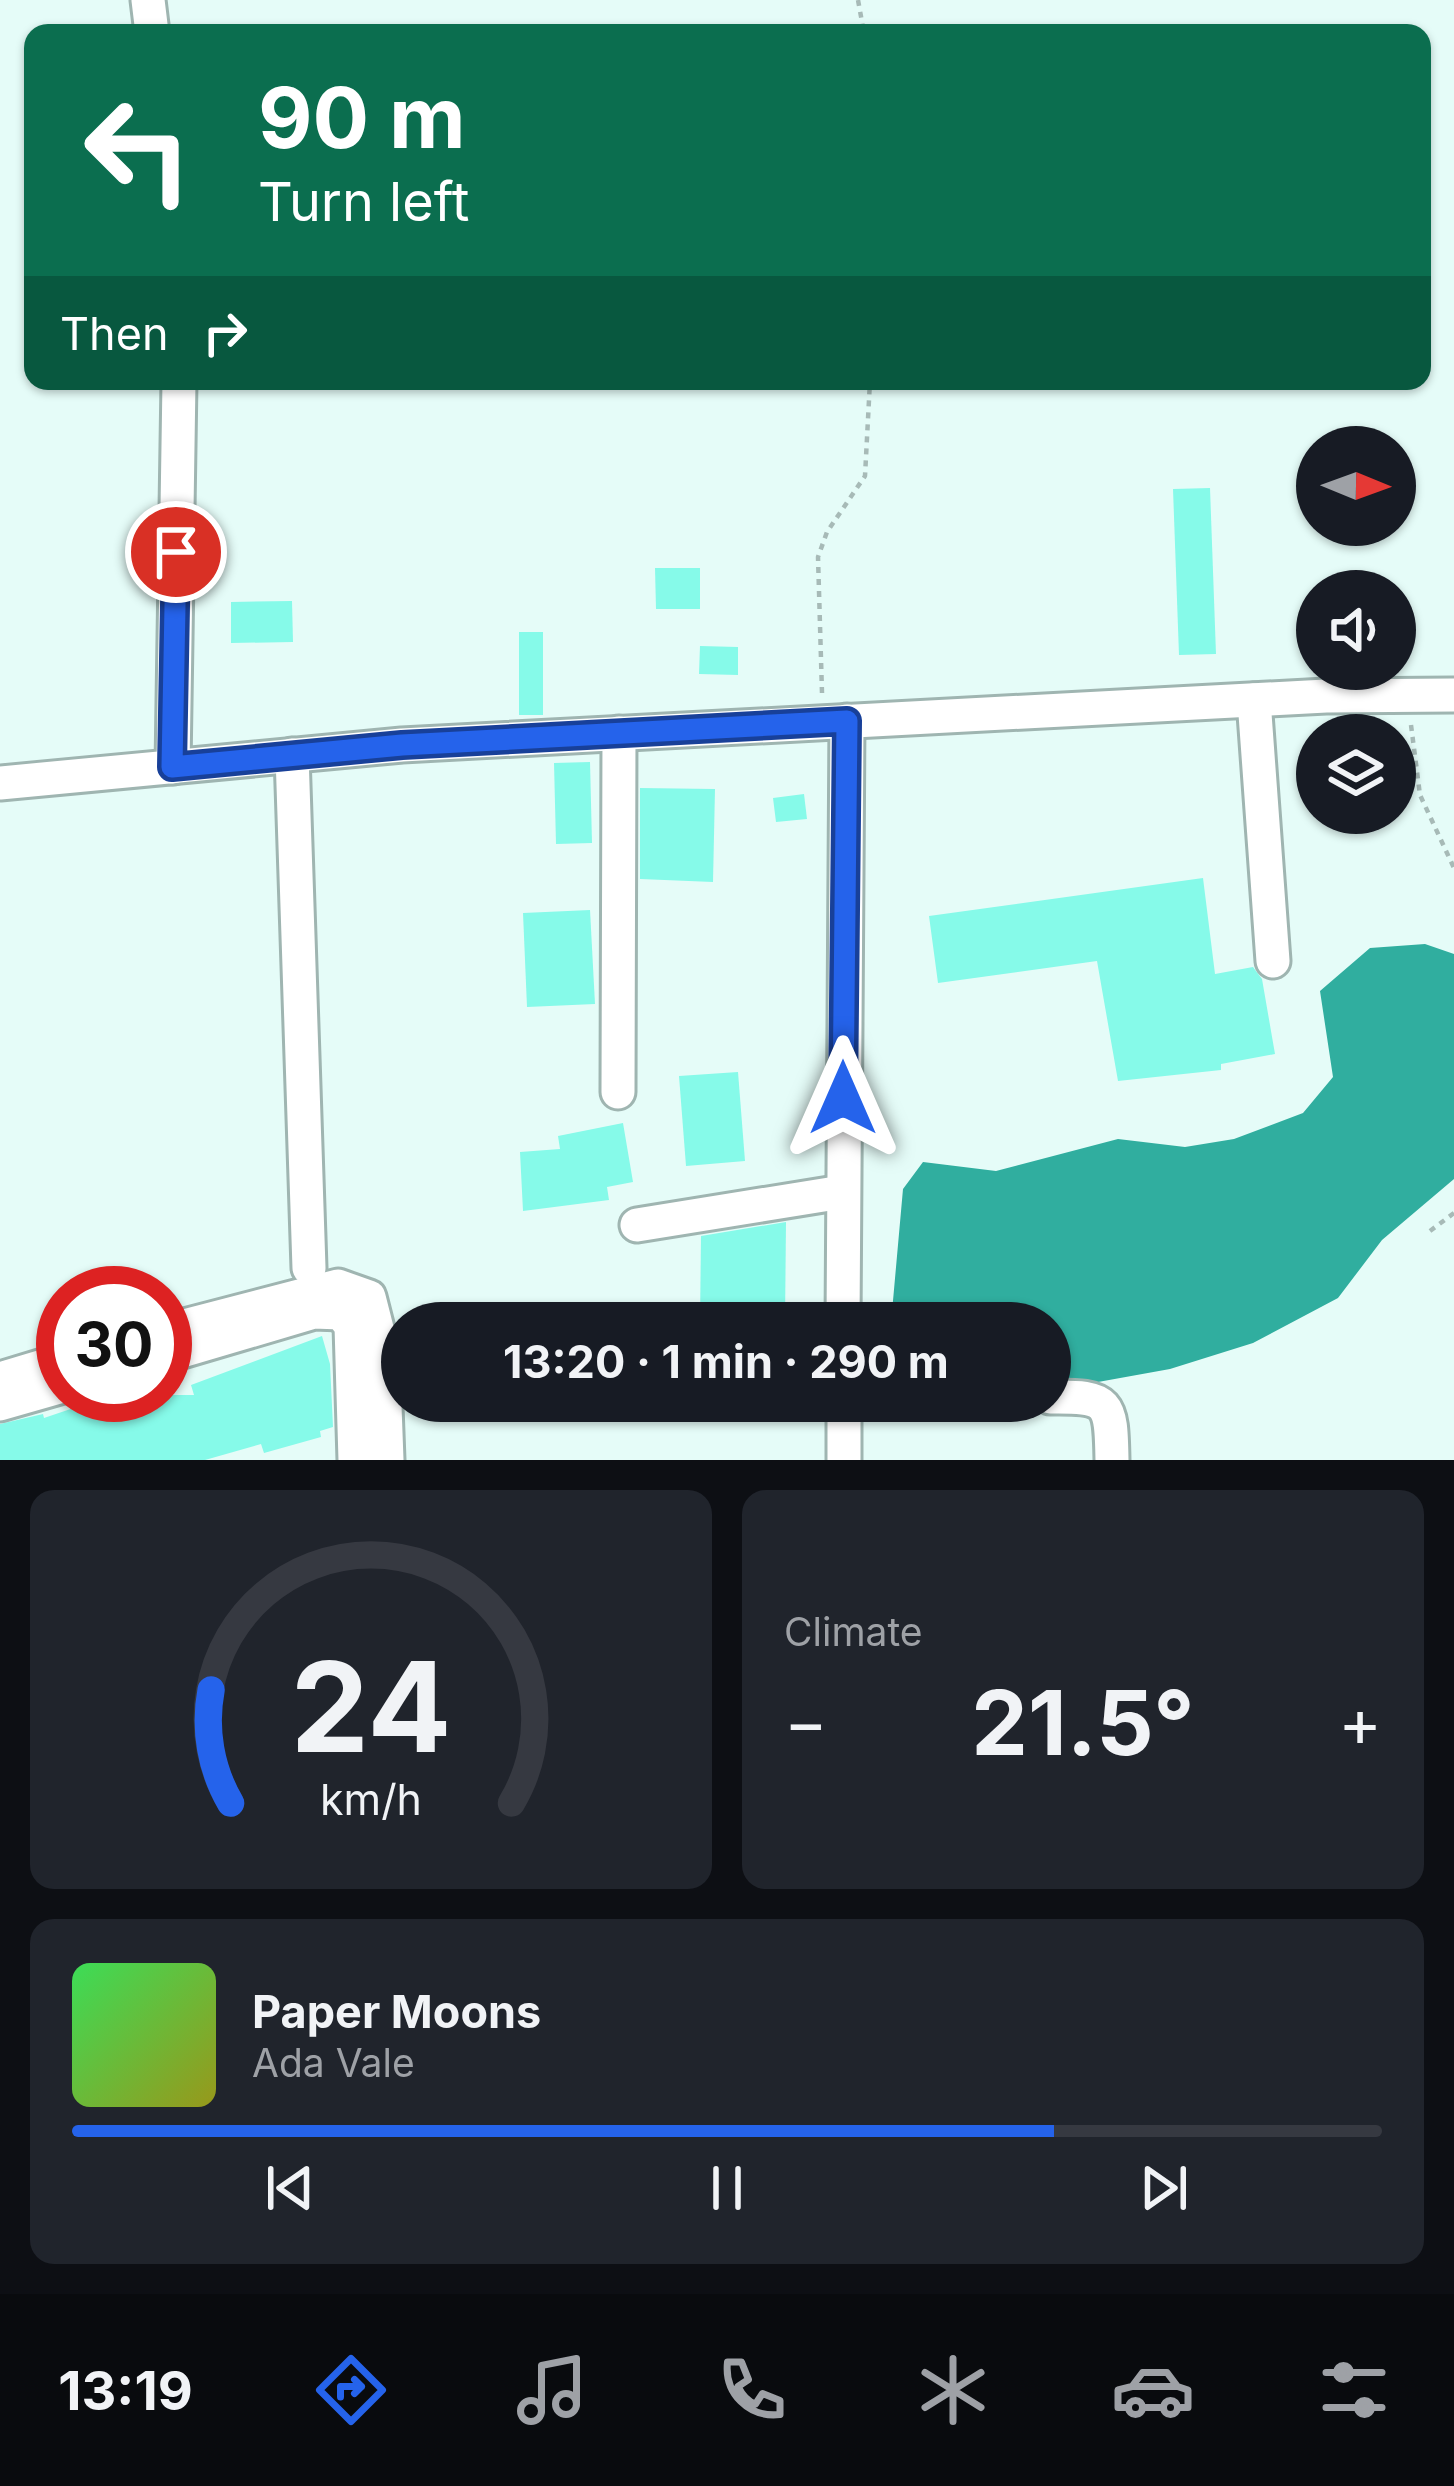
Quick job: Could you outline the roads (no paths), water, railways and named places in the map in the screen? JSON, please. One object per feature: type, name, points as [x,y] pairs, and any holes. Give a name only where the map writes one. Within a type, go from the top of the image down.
[{"type":"street","points":[[172,767],[179,390]]},
{"type":"street","points":[[0,784],[292,755],[619,733],[1454,694]]},
{"type":"street","points":[[1254,700],[1273,961]]},
{"type":"street","points":[[835,722],[843,1302]]},
{"type":"street","points":[[618,1092],[619,733]]},
{"type":"street","points":[[292,755],[309,1268]]},
{"type":"street","points":[[637,1225],[842,1192]]},
{"type":"street","points":[[192,1323],[338,1286],[369,1297],[383,1352],[387,1460]]},
{"type":"street","points":[[192,1348],[314,1312],[340,1312],[352,1326],[355,1460]]},
{"type":"street","points":[[0,1378],[36,1368]]},
{"type":"street","points":[[0,1404],[36,1394]]},
{"type":"street","points":[[1071,1396],[1092,1396],[1111,1413],[1112,1460]]},
{"type":"street","points":[[844,1422],[844,1460]]}]
